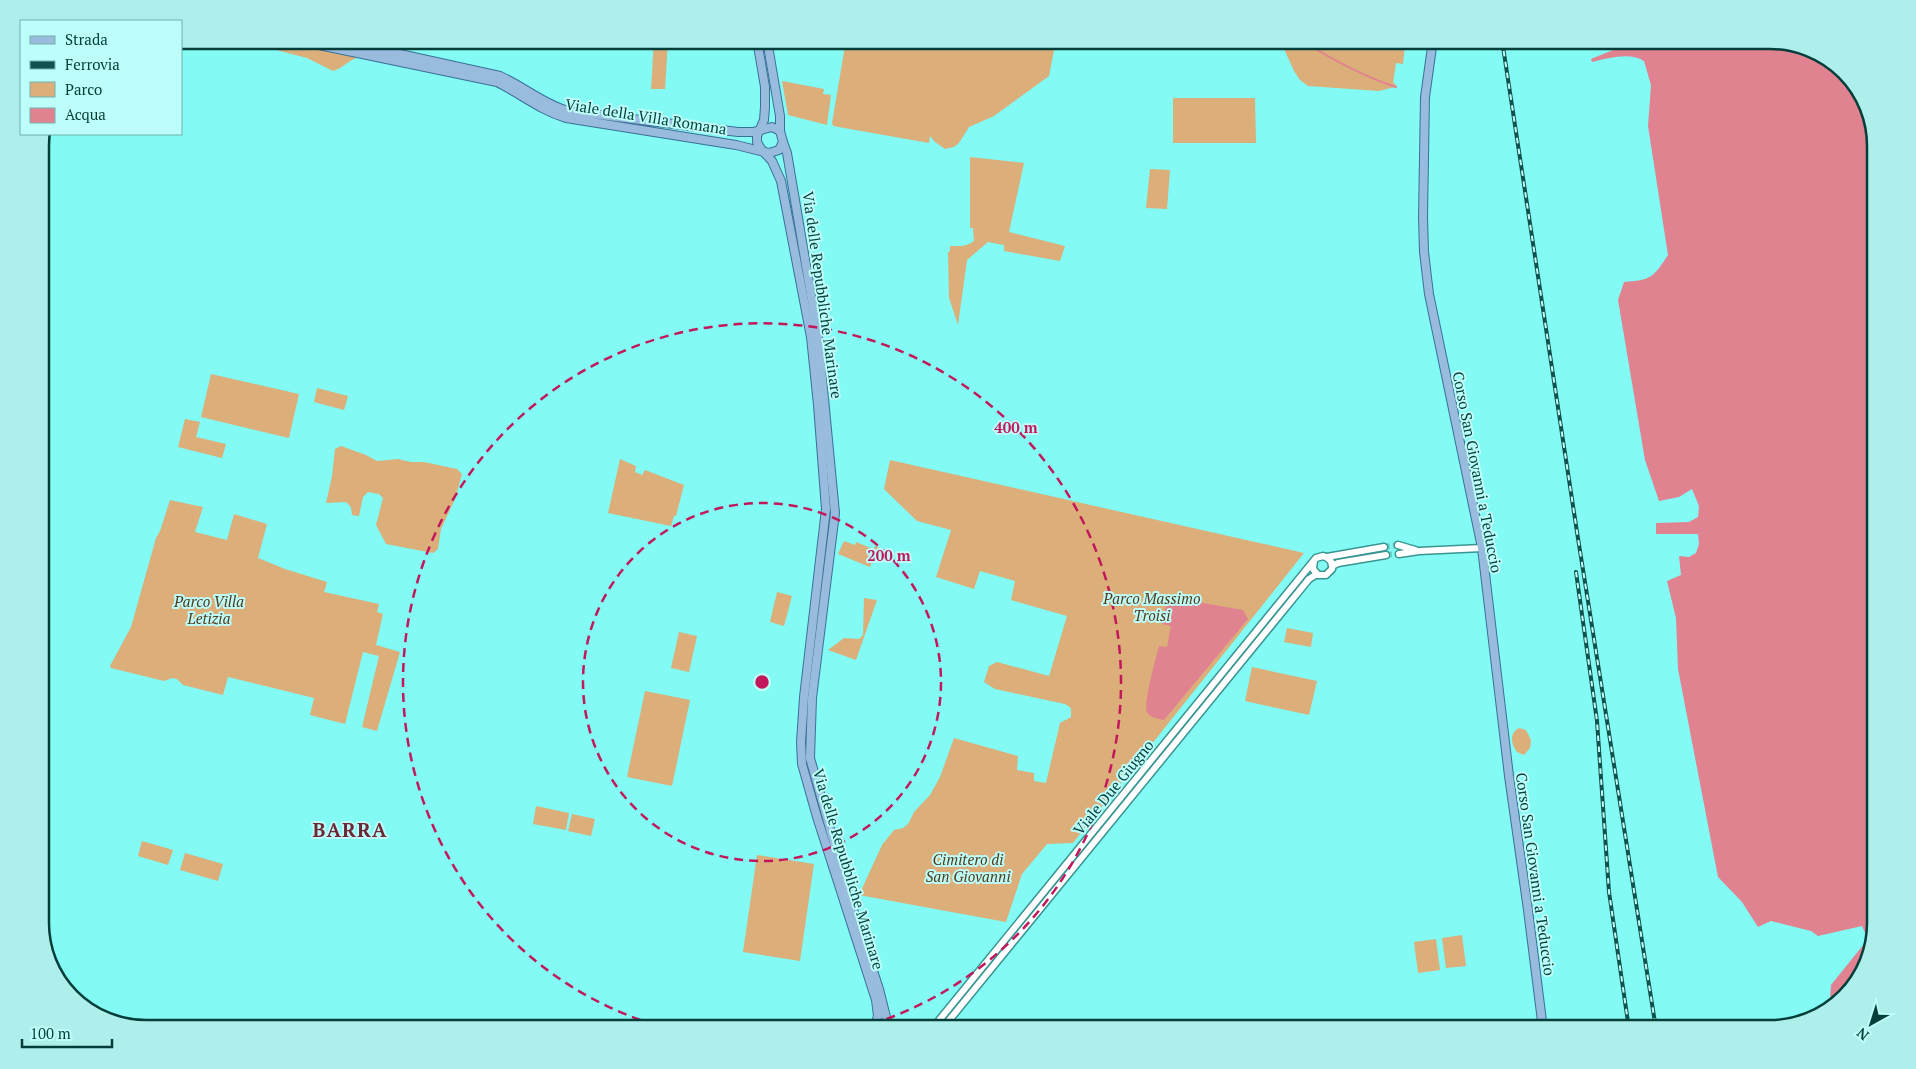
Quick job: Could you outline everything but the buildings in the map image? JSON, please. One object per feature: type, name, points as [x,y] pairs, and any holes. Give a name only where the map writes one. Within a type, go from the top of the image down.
[{"type":"main road","name":"Viale della Villa Romana","points":[[339,49],[497,82],[514,90],[550,113],[664,122],[738,132],[761,130]]},
{"type":"main road","name":"Viale della Villa Romana","points":[[377,49],[500,76],[518,84],[553,107],[585,117],[662,134],[736,145],[765,152]]},
{"type":"main road","points":[[758,49],[765,94],[764,120],[757,136],[757,142],[765,152],[774,152],[779,150],[783,142],[769,49]]},
{"type":"main road","name":"Corso San Giovanni a Teduccio","points":[[1432,49],[1426,97],[1424,252],[1432,314],[1482,548],[1509,776],[1542,1020]]},
{"type":"main road","points":[[662,134],[664,122]]},
{"type":"main road","points":[[761,130],[772,126],[780,131]]},
{"type":"main road","name":"Via delle Repubbliche Marinare","points":[[783,142],[787,153],[815,346],[835,513],[812,698],[810,758],[887,1020]]},
{"type":"main road","name":"Via delle Repubbliche Marinare","points":[[765,152],[778,172],[781,181],[815,346]]},
{"type":"main road","name":"Via delle Repubbliche Marinare","points":[[822,405],[826,509],[804,697],[801,742],[802,764],[816,817],[876,1000],[877,1020]]},
{"type":"main road","points":[[826,509],[835,513]]},
{"type":"street","points":[[1398,545],[1419,551]]},
{"type":"street","points":[[1327,557],[1330,559],[1332,566],[1330,572],[1326,575],[1317,574],[1313,569],[1314,561],[1318,557],[1384,547]]},
{"type":"street","points":[[1399,554],[1419,551],[1482,548]]},
{"type":"street","points":[[1332,566],[1338,563],[1386,555]]},
{"type":"street","name":"Viale Due Giugno","points":[[939,1020],[1314,561]]},
{"type":"street","name":"Viale Due Giugno","points":[[949,1020],[1309,579],[1317,574]]},
{"type":"green space","points":[[272,49],[318,49],[361,57],[333,71],[307,58]]},
{"type":"green space","points":[[653,49],[667,49],[665,89],[651,89]]},
{"type":"green space","points":[[844,49],[1054,49],[1049,76],[994,116],[969,127],[959,143],[954,147],[945,149],[930,136],[929,143],[833,126]]},
{"type":"green space","points":[[1284,49],[1405,49],[1403,64],[1396,63],[1393,83],[1396,84],[1395,87],[1379,91],[1308,86],[1300,80]]},
{"type":"green space","points":[[782,81],[824,89],[823,94],[831,95],[827,125],[788,115]]},
{"type":"green space","points":[[1173,98],[1255,98],[1256,143],[1173,143]]},
{"type":"green space","points":[[970,157],[1024,163],[1009,232],[1065,246],[1060,261],[1004,251],[1004,245],[988,242],[967,260],[958,325],[949,298],[948,252],[950,251],[950,246],[965,245],[974,241],[973,228],[970,228]]},
{"type":"green space","points":[[1150,169],[1170,170],[1167,209],[1146,208]]},
{"type":"green space","points":[[211,374],[299,394],[289,438],[201,417]]},
{"type":"green space","points":[[317,388],[348,396],[344,410],[314,402]]},
{"type":"green space","points":[[185,419],[200,422],[196,437],[226,444],[222,458],[178,447]]},
{"type":"green space","points":[[341,446],[377,461],[398,459],[424,462],[457,469],[462,474],[455,499],[441,529],[438,549],[433,553],[386,544],[376,525],[383,498],[379,494],[368,492],[363,497],[359,516],[352,515],[351,507],[346,502],[326,503],[335,449]]},
{"type":"green space","points":[[620,459],[636,466],[635,472],[642,475],[645,470],[684,485],[676,516],[674,516],[671,526],[608,513]]},
{"type":"green space","name":"Parco Massimo Troisi","points":[[890,460],[1304,553],[1073,843],[1047,844],[1022,874],[1006,922],[859,895],[882,845],[894,830],[903,828],[908,824],[914,812],[930,795],[940,777],[954,738],[1018,756],[1017,770],[1034,773],[1034,781],[1046,783],[1060,723],[1071,717],[1071,708],[1065,704],[995,689],[984,682],[989,666],[997,662],[1049,676],[1067,616],[1011,600],[1015,581],[980,571],[974,589],[936,577],[951,530],[917,521],[884,489]]},
{"type":"green space","name":"Parco Villa Letizia","points":[[170,500],[203,507],[195,532],[227,540],[234,514],[267,524],[258,558],[285,569],[327,582],[324,592],[379,604],[377,612],[383,614],[376,645],[400,652],[377,731],[362,727],[379,656],[363,652],[345,724],[310,715],[314,698],[228,677],[223,695],[183,685],[177,679],[172,678],[164,681],[111,668],[110,666],[131,627],[156,538]]},
{"type":"green space","points":[[844,541],[855,545],[856,542],[873,549],[876,546],[882,550],[878,560],[873,559],[870,567],[838,554]]},
{"type":"green space","points":[[777,592],[792,596],[784,626],[770,622]]},
{"type":"green space","points":[[864,598],[877,600],[856,660],[828,650],[844,638],[859,639],[863,635]]},
{"type":"green space","points":[[1287,628],[1313,633],[1311,647],[1284,642]]},
{"type":"green space","points":[[679,632],[697,636],[689,672],[671,668]]},
{"type":"green space","points":[[1252,667],[1317,681],[1309,715],[1245,701]]},
{"type":"green space","points":[[645,691],[690,700],[672,786],[627,777]]},
{"type":"green space","points":[[1519,728],[1526,730],[1531,740],[1530,748],[1524,755],[1517,752],[1512,742],[1512,736]]},
{"type":"green space","points":[[536,806],[569,813],[566,830],[533,824]]},
{"type":"green space","points":[[572,814],[595,819],[591,836],[568,831]]},
{"type":"green space","points":[[142,841],[173,850],[168,865],[138,856]]},
{"type":"green space","points":[[185,853],[223,864],[218,881],[180,870]]},
{"type":"green space","points":[[757,855],[814,864],[800,961],[743,952]]},
{"type":"green space","points":[[1462,935],[1466,966],[1446,968],[1442,938]]},
{"type":"green space","points":[[1436,939],[1440,970],[1418,973],[1414,942]]},
{"type":"water","points":[[1616,49],[1770,49],[1795,52],[1819,62],[1839,77],[1851,92],[1862,115],[1867,140],[1866,935],[1862,926],[1818,936],[1811,931],[1771,921],[1758,927],[1742,902],[1718,877],[1678,669],[1676,618],[1667,581],[1681,575],[1679,556],[1689,557],[1696,553],[1699,544],[1698,534],[1656,534],[1656,523],[1689,522],[1698,517],[1699,506],[1692,489],[1679,497],[1659,501],[1645,460],[1618,300],[1624,282],[1646,279],[1659,269],[1668,255],[1648,126],[1651,85],[1644,61],[1638,58],[1626,56],[1592,62],[1591,59]]},
{"type":"water","points":[[1175,598],[1243,610],[1248,619],[1164,720],[1150,716],[1146,707],[1150,680],[1159,646],[1167,647],[1171,626],[1162,624],[1166,605]]},
{"type":"water","points":[[1865,943],[1854,972],[1839,992],[1830,999],[1831,985]]},
{"type":"waterway","points":[[1316,49],[1371,78],[1396,87]]},
{"type":"tunnel","points":[[1384,547],[1398,545]]},
{"type":"tunnel","points":[[1386,555],[1399,554]]},
{"type":"railway","points":[[1503,49],[1577,532],[1655,1020]]},
{"type":"railway","points":[[1576,572],[1597,721],[1609,892],[1628,1020]]},
{"type":"district","name":"BARRA","points":[[350,829]]},
{"type":"park label","name":"Cimitero di San Giovanni","points":[[968,868]]}]
